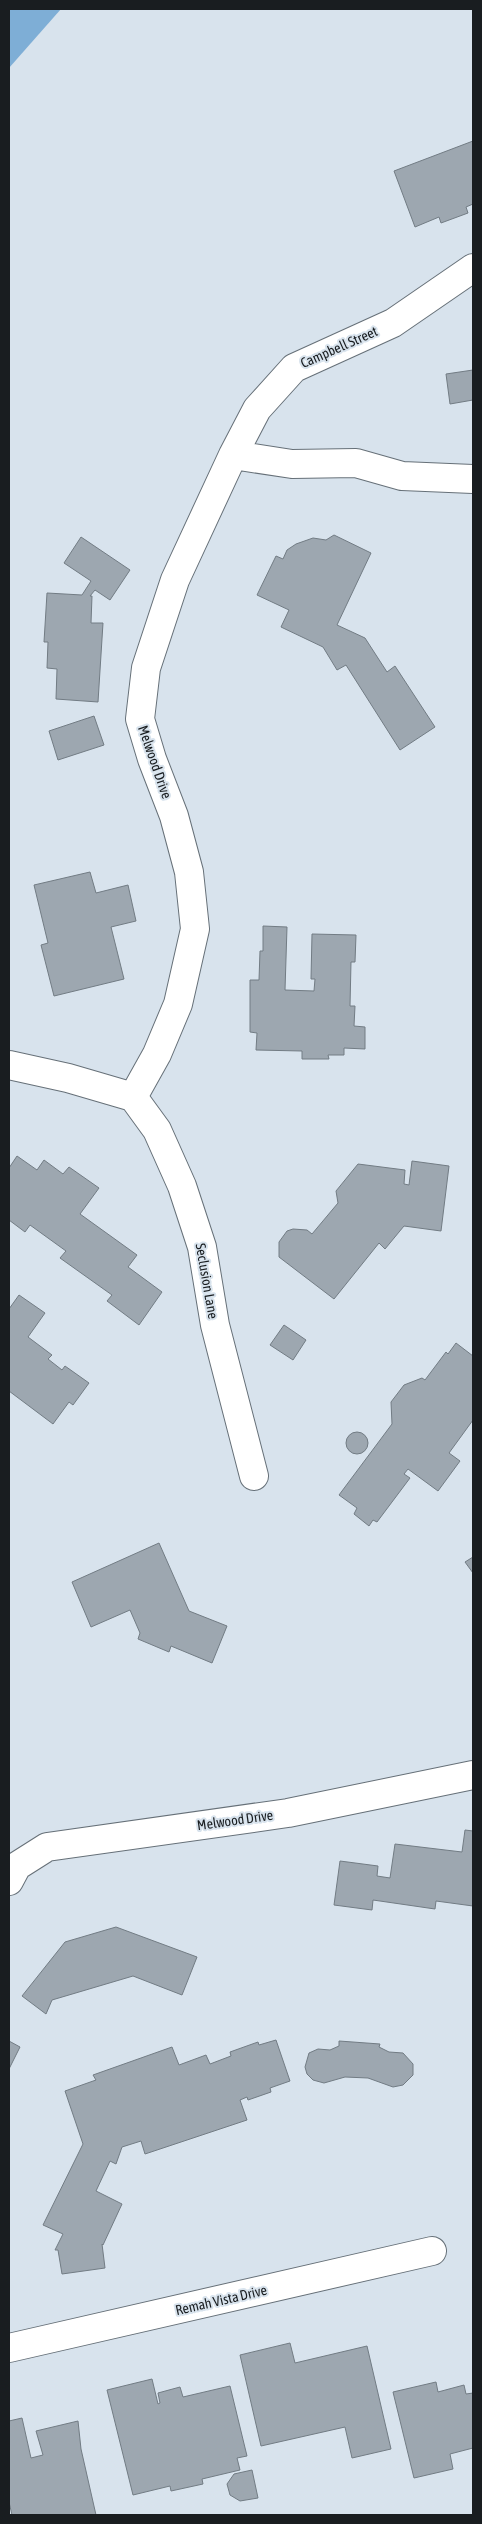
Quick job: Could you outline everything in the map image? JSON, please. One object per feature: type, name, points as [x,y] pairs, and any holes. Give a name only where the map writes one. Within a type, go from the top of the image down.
[{"type":"street","name":"Campbell Street","points":[[233,455],[257,410],[294,368],[393,323],[473,268]]},
{"type":"street","points":[[233,455],[292,464],[356,463],[402,476],[473,479]]},
{"type":"street","name":"Melwood Drive","points":[[133,1097],[157,1054],[178,1004],[195,929],[189,872],[174,816],[152,759],[140,718],[146,668],[175,580],[233,455]]},
{"type":"street","points":[[9,1065],[68,1078],[133,1097]]},
{"type":"street","name":"Seclusion Lane","points":[[133,1097],[157,1130],[182,1186],[202,1247],[215,1325],[254,1476]]},
{"type":"street","name":"Melwood Drive","points":[[9,1881],[17,1866],[47,1847],[288,1813],[473,1775]]},
{"type":"street","name":"Remah Vista Drive","points":[[9,2348],[432,2251]]},
{"type":"water","points":[[9,9],[61,9],[9,68]]},
{"type":"building","points":[[473,141],[473,204],[466,207],[468,213],[441,223],[439,217],[415,227],[394,171]]},
{"type":"building","points":[[473,370],[473,400],[450,404],[446,374]]},
{"type":"building","points":[[334,535],[371,553],[337,625],[365,638],[387,672],[395,666],[435,727],[400,750],[346,665],[337,670],[323,647],[281,627],[289,610],[257,595],[276,556],[283,559],[287,550],[296,544],[313,538],[326,540]]},
{"type":"building","points":[[81,537],[130,570],[110,600],[95,590],[90,596],[92,596],[91,623],[103,623],[98,702],[56,699],[57,669],[47,668],[48,642],[44,642],[47,593],[82,595],[91,581],[64,563]]},
{"type":"building","points":[[94,716],[104,745],[58,760],[49,731]]},
{"type":"building","points":[[90,872],[96,893],[128,885],[136,921],[111,927],[124,979],[54,996],[41,945],[48,943],[34,885]]},
{"type":"building","points":[[263,926],[287,927],[285,990],[314,991],[315,979],[311,979],[312,934],[356,935],[355,962],[351,962],[350,1006],[355,1006],[354,1026],[365,1027],[365,1049],[344,1048],[344,1055],[328,1055],[329,1059],[302,1059],[302,1051],[256,1050],[257,1033],[250,1032],[250,980],[259,980],[260,951],[263,951]]},
{"type":"building","points":[[17,1156],[37,1170],[44,1160],[63,1174],[69,1167],[99,1188],[80,1214],[137,1255],[128,1267],[162,1292],[139,1325],[107,1301],[112,1295],[60,1258],[66,1251],[30,1225],[25,1232],[9,1220],[9,1168]]},
{"type":"building","points":[[412,1161],[449,1166],[441,1231],[404,1226],[385,1249],[379,1243],[334,1299],[279,1257],[279,1242],[287,1231],[293,1229],[307,1230],[312,1234],[338,1203],[336,1191],[358,1164],[405,1170],[404,1184],[409,1185]]},
{"type":"building","points":[[19,1295],[45,1313],[28,1337],[52,1355],[48,1359],[62,1370],[65,1366],[89,1383],[73,1405],[69,1402],[53,1424],[9,1391],[9,1309]]},
{"type":"building","points":[[284,1325],[306,1340],[293,1360],[270,1345]]},
{"type":"building","points":[[456,1343],[473,1356],[473,1420],[449,1453],[460,1461],[438,1491],[408,1469],[404,1474],[410,1478],[377,1522],[373,1520],[369,1526],[354,1514],[357,1508],[339,1495],[392,1424],[391,1402],[404,1385],[422,1378],[425,1380],[446,1352],[448,1354]]},
{"type":"building","points":[[357,1432],[365,1435],[368,1443],[365,1451],[357,1454],[349,1451],[346,1443],[349,1435]]},
{"type":"building","points":[[159,1543],[189,1611],[227,1626],[212,1663],[171,1646],[169,1652],[138,1639],[140,1633],[130,1610],[91,1627],[72,1582]]},
{"type":"building","points":[[473,1557],[473,1573],[465,1562]]},
{"type":"building","points":[[465,1830],[473,1831],[473,1906],[436,1901],[435,1909],[373,1900],[372,1910],[334,1905],[340,1861],[378,1866],[377,1876],[390,1878],[395,1844],[462,1852]]},
{"type":"building","points":[[116,1927],[197,1957],[182,1995],[133,1976],[52,2000],[46,2014],[22,1996],[65,1942]]},
{"type":"building","points":[[276,2040],[290,2081],[270,2088],[271,2092],[248,2100],[247,2097],[240,2100],[247,2120],[145,2154],[141,2141],[122,2147],[116,2164],[110,2161],[96,2191],[122,2204],[102,2244],[105,2268],[62,2274],[58,2250],[55,2250],[63,2234],[43,2225],[83,2144],[65,2091],[96,2080],[93,2075],[172,2047],[179,2065],[206,2055],[210,2064],[231,2056],[230,2052],[258,2042],[259,2045]]},
{"type":"building","points":[[9,2041],[20,2047],[9,2069]]},
{"type":"building","points":[[339,2041],[380,2044],[379,2047],[389,2052],[403,2053],[413,2064],[413,2075],[403,2085],[393,2087],[368,2078],[345,2077],[324,2083],[313,2080],[307,2074],[305,2067],[309,2053],[318,2049],[330,2050],[339,2046]]},
{"type":"building","points":[[290,2343],[295,2363],[367,2346],[391,2449],[352,2458],[345,2427],[261,2446],[240,2355]]},
{"type":"building","points":[[152,2379],[158,2404],[160,2403],[158,2393],[180,2387],[183,2397],[230,2386],[247,2456],[237,2458],[240,2470],[202,2479],[203,2484],[171,2491],[170,2486],[133,2495],[107,2390]]},
{"type":"building","points":[[436,2382],[438,2392],[464,2385],[466,2394],[473,2393],[473,2448],[450,2454],[453,2469],[414,2478],[393,2392]]},
{"type":"building","points":[[22,2418],[31,2458],[43,2455],[36,2431],[78,2421],[81,2449],[96,2515],[12,2515],[9,2502],[9,2421]]},
{"type":"building","points":[[252,2470],[258,2498],[240,2501],[230,2495],[227,2484],[234,2474]]}]
